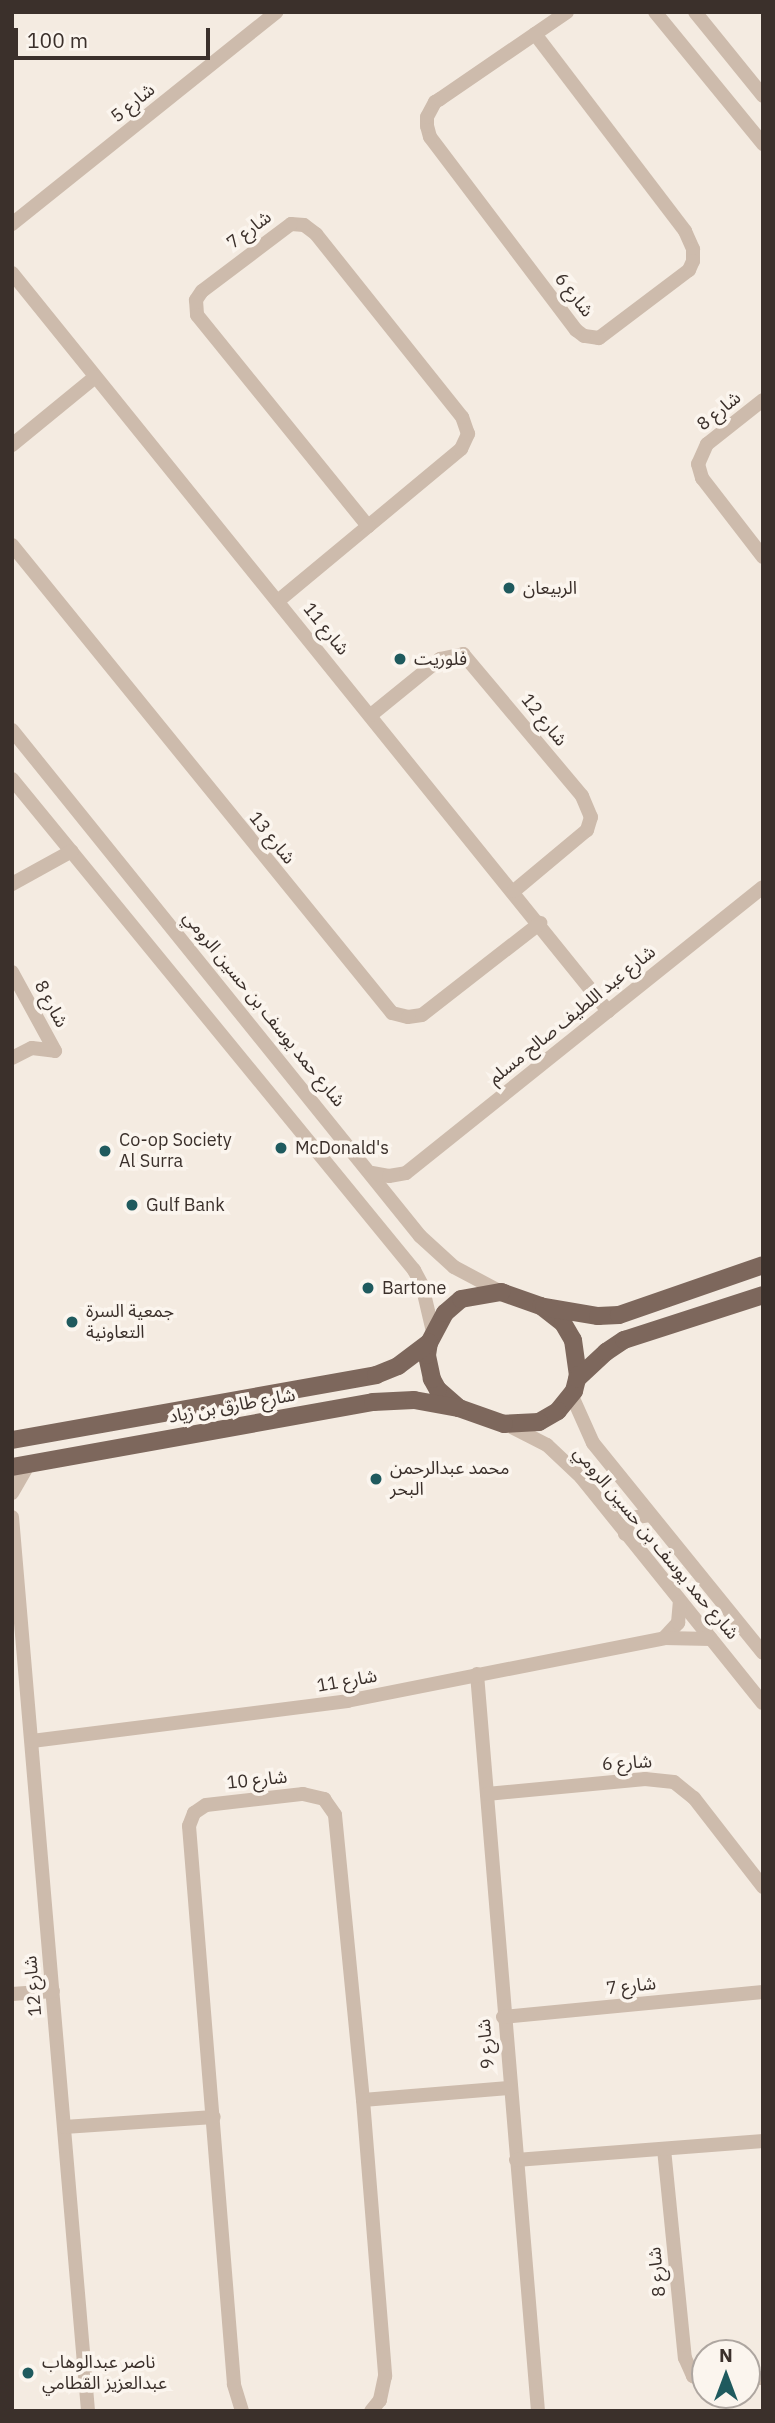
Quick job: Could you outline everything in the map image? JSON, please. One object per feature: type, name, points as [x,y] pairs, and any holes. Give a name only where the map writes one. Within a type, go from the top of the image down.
[{"type":"main road","points":[[763,1265],[619,1315],[598,1316],[541,1306],[502,1292],[481,1293],[461,1299],[444,1313],[431,1337],[427,1355],[432,1379],[438,1390],[459,1408],[504,1424],[539,1422],[558,1412],[606,1352],[624,1340],[763,1295]]},
{"type":"main road","points":[[541,1306],[569,1330],[575,1349],[575,1388]]},
{"type":"main road","name":"شارع طارق بن زياد","points":[[12,1440],[376,1375],[398,1366],[431,1337]]},
{"type":"main road","name":"شارع طارق بن زياد","points":[[21,1465],[373,1402],[414,1400],[459,1408]]},
{"type":"street","name":"شارع 5","points":[[12,224],[277,12]]},
{"type":"street","name":"شارع 6","points":[[535,34],[685,231],[693,249],[693,261],[689,270],[599,338],[584,336],[576,330],[430,137],[427,126],[427,117],[435,102],[567,12]]},
{"type":"street","points":[[655,12],[763,144]]},
{"type":"street","points":[[695,12],[763,96]]},
{"type":"street","name":"شارع 7","points":[[278,601],[461,449],[468,439],[467,425],[316,234],[304,225],[291,224],[202,290],[196,310],[200,322],[368,526]]},
{"type":"street","name":"شارع 11","points":[[12,273],[540,923],[608,1011]]},
{"type":"street","points":[[12,445],[95,377]]},
{"type":"street","name":"شارع 8","points":[[763,400],[707,444],[698,464],[702,478],[763,557]]},
{"type":"street","name":"شارع 13","points":[[12,545],[392,1013],[408,1017],[422,1015],[540,923]]},
{"type":"street","name":"شارع 12","points":[[371,715],[440,659],[463,654],[582,796],[591,817],[587,830],[514,891]]},
{"type":"street","name":"شارع حمد يوسف بن حسين الرومي","points":[[12,730],[398,1207],[443,1258],[476,1281],[502,1292]]},
{"type":"street","points":[[12,779],[414,1270],[422,1285],[431,1337]]},
{"type":"street","points":[[12,884],[72,851]]},
{"type":"street","name":"شارع عبد اللطيف صالح مسلم","points":[[406,1173],[763,887]]},
{"type":"street","name":"شارع 8","points":[[12,972],[55,1051],[32,1048],[12,1058]]},
{"type":"street","points":[[372,1173],[389,1176],[406,1173]]},
{"type":"street","points":[[398,1207],[399,1189],[406,1173]]},
{"type":"street","name":"شارع حمد يوسف بن حسين الرومي","points":[[575,1388],[593,1443],[763,1653]]},
{"type":"street","name":"شارع حمد يوسف بن حسين الرومي","points":[[504,1424],[537,1439],[581,1478],[763,1703]]},
{"type":"street","points":[[12,1493],[21,1465]]},
{"type":"street","points":[[625,1534],[631,1518],[650,1515]]},
{"type":"street","name":"شارع 12","points":[[12,1517],[17,1614],[32,1741],[88,2411]]},
{"type":"street","points":[[664,1638],[677,1623],[680,1602]]},
{"type":"street","name":"شارع 11","points":[[32,1741],[325,1705],[664,1638],[711,1639]]},
{"type":"street","name":"شارع 9","points":[[477,1674],[503,2017],[538,2411]]},
{"type":"street","name":"شارع 6","points":[[487,1794],[645,1779],[674,1782],[694,1798],[763,1887]]},
{"type":"street","name":"شارع 10","points":[[242,2411],[234,2384],[189,1834],[194,1813],[213,1804],[310,1794],[324,1799],[332,1808],[363,2100],[385,2376],[380,2400],[371,2411]]},
{"type":"street","points":[[12,1994],[53,1991]]},
{"type":"street","name":"شارع 7","points":[[503,2017],[763,1992]]},
{"type":"street","points":[[363,2100],[509,2088]]},
{"type":"street","points":[[64,2127],[214,2117]]},
{"type":"street","points":[[516,2160],[763,2141]]},
{"type":"street","name":"شارع 8","points":[[664,2149],[685,2358],[691,2372]]},
{"type":"place","name":"الربيعان","points":[[509,588]]},
{"type":"place","name":"فلوريت","points":[[400,659]]},
{"type":"place","name":"McDonald's","points":[[281,1148]]},
{"type":"place","name":"Co-op Society Al Surra","points":[[105,1151]]},
{"type":"place","name":"Gulf Bank","points":[[132,1205]]},
{"type":"place","name":"Bartone","points":[[368,1288]]},
{"type":"place","name":"جمعية السرة التعاونية","points":[[72,1322]]},
{"type":"place","name":"محمد عبدالرحمن البحر","points":[[376,1479]]},
{"type":"place","name":"ناصر عبدالوهاب عبدالعزيز القطامي","points":[[28,2373]]}]
